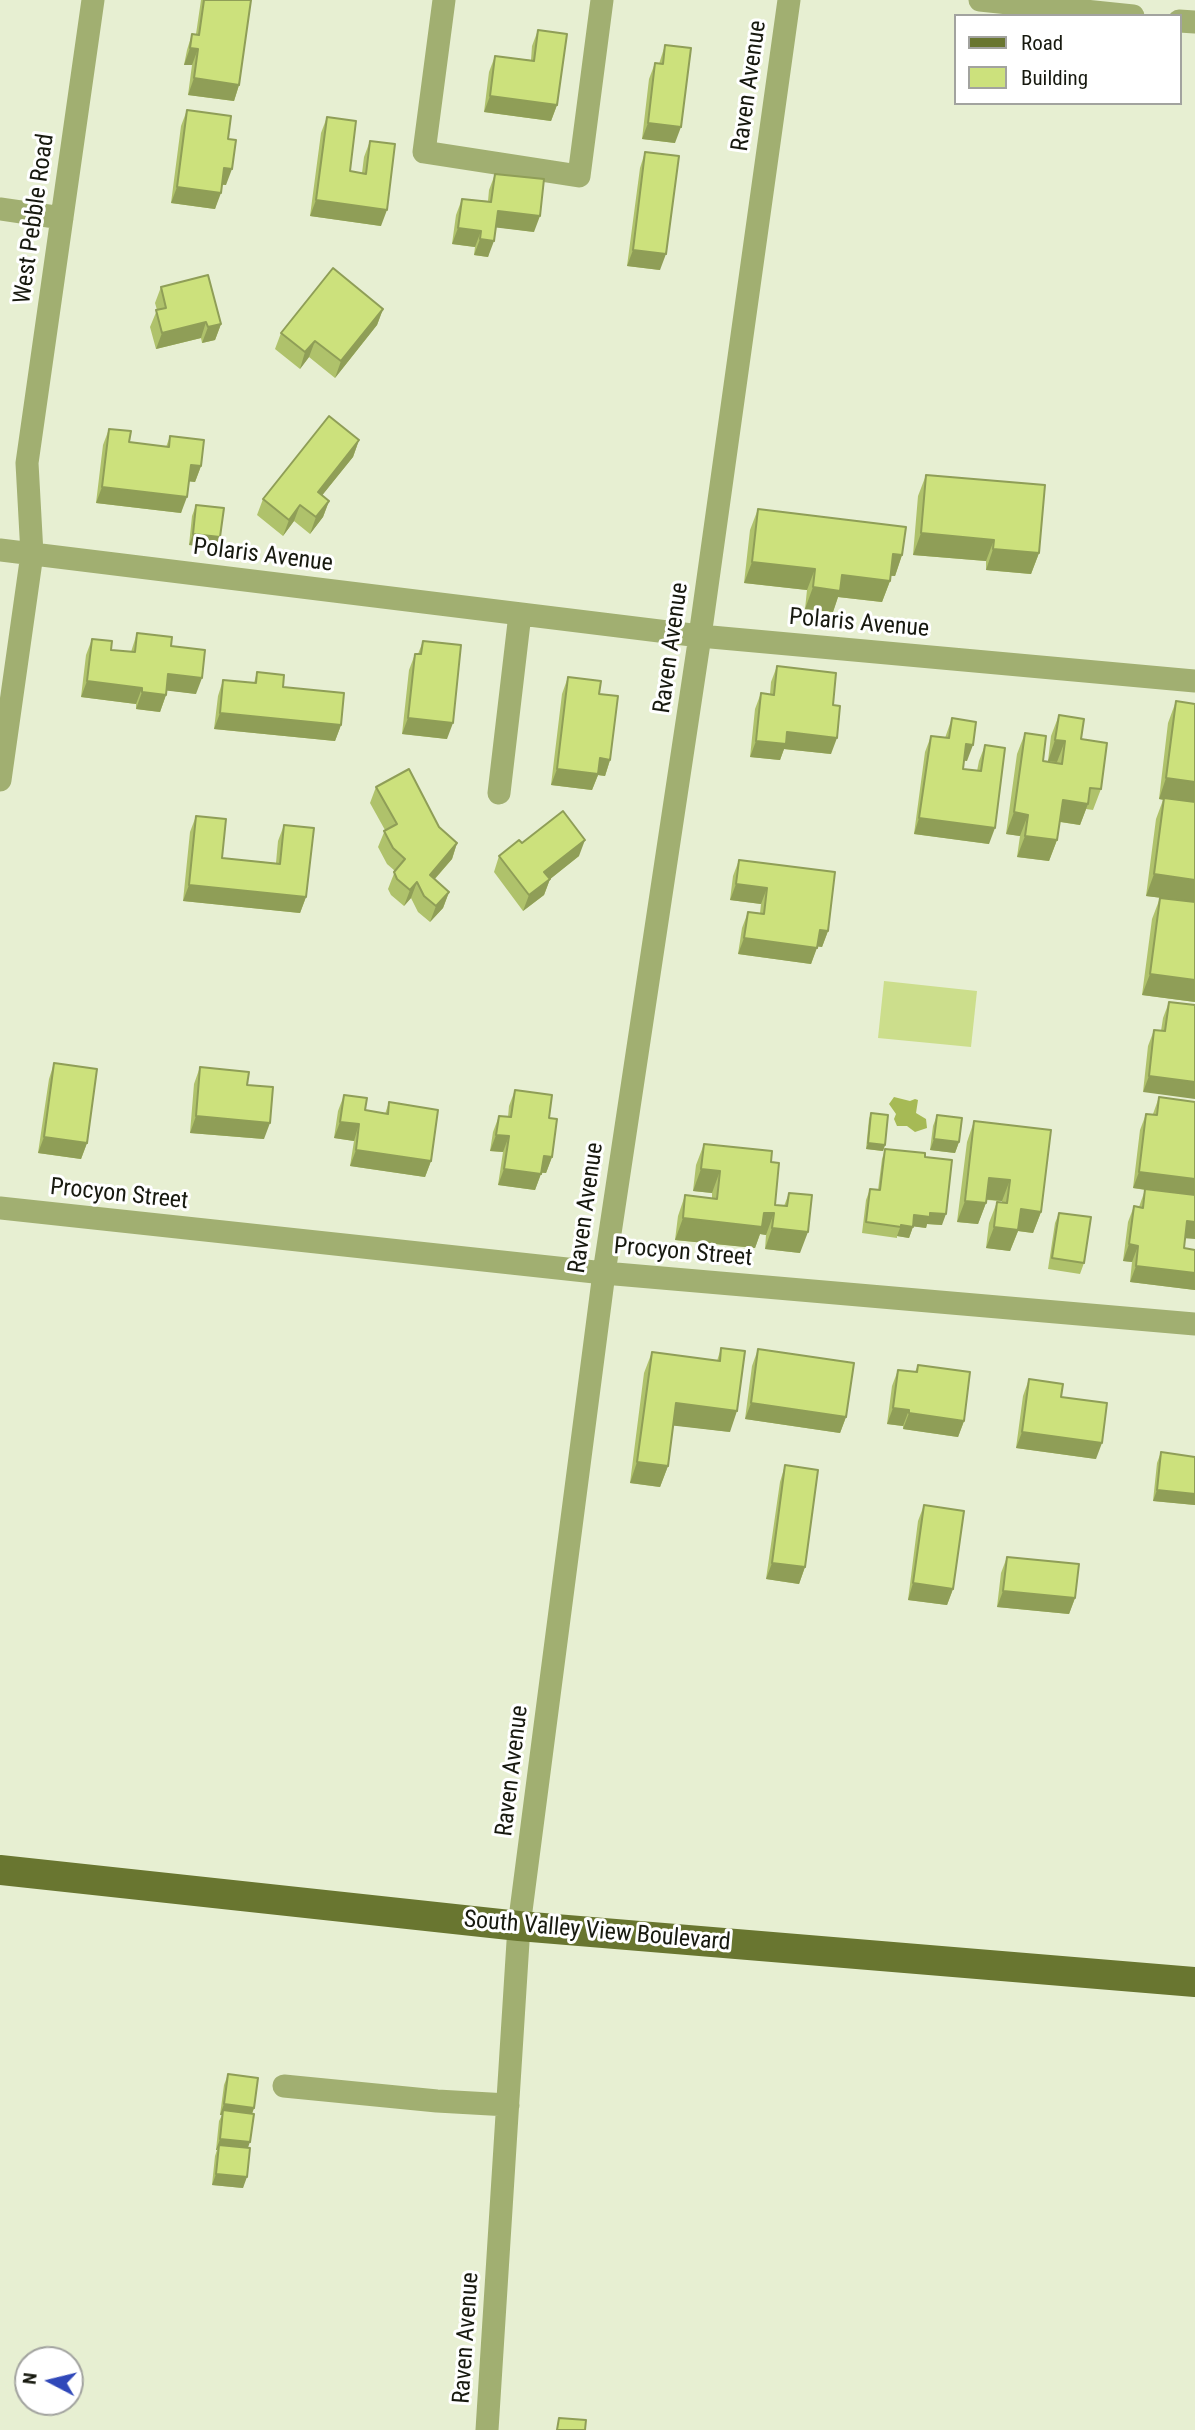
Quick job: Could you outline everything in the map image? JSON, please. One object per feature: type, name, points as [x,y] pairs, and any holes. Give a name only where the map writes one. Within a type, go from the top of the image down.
[{"type":"main road","name":"South Valley View Boulevard","points":[[0,1870],[519,1926],[1195,1982]]},
{"type":"street","name":"West Pebble Road","points":[[0,780],[32,554],[27,463],[93,0]]},
{"type":"street","points":[[444,0],[425,152],[579,176],[602,0]]},
{"type":"street","name":"Raven Avenue","points":[[487,2430],[519,1926],[604,1273],[700,636],[789,0]]},
{"type":"street","points":[[980,0],[1114,14]]},
{"type":"street","points":[[0,209],[62,218]]},
{"type":"street","name":"Polaris Avenue","points":[[0,550],[700,636],[1195,681]]},
{"type":"street","points":[[499,793],[520,614]]},
{"type":"street","name":"Procyon Street","points":[[0,1208],[604,1273],[1195,1324]]},
{"type":"street","points":[[284,2086],[508,2105]]},
{"type":"shaded area","points":[[884,981],[977,991],[971,1047],[878,1038]]},
{"type":"shaded area","points":[[894,1097],[918,1100],[916,1113],[926,1119],[927,1128],[915,1132],[907,1126],[897,1126],[894,1119],[896,1114],[889,1104]]},
{"type":"building","points":[[204,0],[251,0],[239,85],[194,78],[198,49],[190,48],[192,34],[199,35]]},
{"type":"building","points":[[538,30],[567,34],[557,105],[490,96],[495,56],[534,61]]},
{"type":"building","points":[[665,45],[691,48],[681,127],[648,123],[655,63],[663,64]]},
{"type":"building","points":[[187,110],[231,116],[228,139],[236,140],[232,169],[224,168],[221,193],[177,187]]},
{"type":"building","points":[[327,117],[356,121],[350,171],[366,174],[370,141],[395,144],[387,210],[316,200]]},
{"type":"building","points":[[645,152],[679,156],[666,254],[633,250]]},
{"type":"building","points":[[495,174],[544,179],[540,216],[498,211],[494,241],[480,239],[481,231],[458,228],[462,199],[491,202]]},
{"type":"building","points":[[333,268],[383,309],[341,361],[315,341],[305,352],[281,333]]},
{"type":"building","points":[[208,275],[221,324],[208,327],[206,322],[162,333],[156,310],[166,308],[161,287]]},
{"type":"building","points":[[329,416],[359,440],[318,492],[329,501],[316,517],[300,505],[289,520],[263,499]]},
{"type":"building","points":[[109,429],[131,431],[129,442],[169,447],[170,436],[204,440],[201,466],[191,465],[187,497],[102,487]]},
{"type":"building","points":[[926,475],[1045,485],[1039,553],[993,549],[994,540],[921,533]]},
{"type":"building","points":[[196,505],[224,508],[220,537],[193,534]]},
{"type":"building","points":[[758,509],[906,527],[902,555],[893,554],[890,581],[842,575],[840,591],[813,587],[815,569],[752,562]]},
{"type":"building","points":[[137,633],[172,637],[171,646],[205,650],[202,678],[168,674],[166,695],[142,692],[142,688],[87,681],[92,639],[112,641],[111,650],[135,652]]},
{"type":"building","points":[[423,641],[461,645],[453,723],[408,718],[415,654],[421,654]]},
{"type":"building","points":[[777,666],[836,673],[833,705],[840,706],[837,738],[787,732],[786,744],[756,741],[761,693],[774,695]]},
{"type":"building","points":[[257,672],[284,675],[283,687],[344,693],[341,725],[220,713],[223,680],[256,683]]},
{"type":"building","points":[[568,677],[601,681],[599,694],[618,696],[610,760],[600,758],[598,774],[557,769]]},
{"type":"building","points":[[1176,701],[1195,704],[1195,782],[1166,778]]},
{"type":"building","points":[[1059,715],[1084,719],[1081,739],[1107,743],[1101,789],[1090,788],[1088,804],[1063,800],[1057,840],[1025,836],[1028,815],[1014,812],[1025,733],[1046,736],[1043,761],[1062,764],[1065,741],[1055,740]]},
{"type":"building","points":[[952,718],[976,722],[973,745],[966,744],[963,769],[981,771],[985,745],[1005,748],[995,828],[919,818],[931,736],[949,738]]},
{"type":"building","points":[[409,769],[439,827],[457,843],[430,875],[449,892],[436,906],[424,896],[417,882],[410,890],[397,879],[394,872],[405,859],[393,848],[384,831],[397,824],[376,787]]},
{"type":"building","points":[[1164,798],[1195,802],[1195,880],[1154,874]]},
{"type":"building","points":[[563,811],[585,840],[544,872],[550,879],[529,895],[499,856],[519,840],[522,843]]},
{"type":"building","points":[[196,816],[226,819],[222,858],[280,864],[284,825],[314,828],[306,897],[189,885]]},
{"type":"building","points":[[739,860],[835,872],[828,931],[820,930],[817,948],[744,938],[748,912],[764,914],[767,888],[736,884]]},
{"type":"building","points":[[1160,898],[1195,902],[1195,980],[1150,974]]},
{"type":"building","points":[[1169,1002],[1195,1005],[1195,1082],[1149,1076],[1154,1030],[1165,1031]]},
{"type":"building","points":[[54,1063],[97,1069],[87,1143],[44,1137]]},
{"type":"building","points":[[200,1067],[249,1072],[247,1085],[273,1087],[270,1123],[196,1116]]},
{"type":"building","points":[[515,1090],[552,1095],[549,1118],[557,1119],[552,1157],[544,1156],[541,1174],[504,1169],[509,1136],[496,1135],[499,1116],[511,1117]]},
{"type":"building","points":[[344,1095],[367,1098],[365,1110],[388,1114],[389,1102],[438,1110],[431,1161],[356,1150],[359,1124],[340,1122]]},
{"type":"building","points":[[1159,1097],[1195,1102],[1195,1179],[1139,1172],[1146,1114],[1157,1115]]},
{"type":"building","points":[[871,1113],[888,1115],[885,1145],[868,1143]]},
{"type":"building","points":[[937,1115],[962,1118],[959,1142],[934,1139]]},
{"type":"building","points":[[974,1121],[1051,1130],[1041,1212],[1021,1209],[1018,1230],[994,1227],[997,1202],[1007,1203],[1010,1180],[989,1178],[986,1203],[965,1201]]},
{"type":"building","points":[[704,1144],[772,1151],[771,1162],[779,1163],[775,1205],[787,1206],[789,1193],[812,1195],[808,1232],[772,1228],[774,1213],[764,1213],[762,1227],[683,1218],[685,1195],[717,1199],[720,1171],[701,1169]]},
{"type":"building","points":[[885,1149],[925,1153],[925,1157],[952,1160],[946,1214],[930,1213],[930,1217],[914,1215],[913,1227],[866,1222],[870,1189],[880,1190]]},
{"type":"building","points":[[1145,1189],[1195,1195],[1195,1222],[1187,1221],[1184,1248],[1195,1250],[1195,1273],[1136,1266],[1138,1246],[1129,1244],[1134,1206],[1143,1208]]},
{"type":"building","points":[[1059,1213],[1091,1217],[1084,1263],[1052,1258]]},
{"type":"building","points":[[721,1348],[745,1351],[737,1411],[676,1403],[668,1466],[637,1462],[652,1352],[720,1361]]},
{"type":"building","points":[[758,1349],[854,1363],[846,1417],[751,1403]]},
{"type":"building","points":[[918,1365],[970,1372],[964,1421],[893,1408],[898,1370],[917,1372]]},
{"type":"building","points":[[1029,1379],[1063,1384],[1061,1397],[1107,1403],[1102,1443],[1022,1432]]},
{"type":"building","points":[[1161,1452],[1195,1457],[1195,1494],[1157,1490]]},
{"type":"building","points":[[785,1465],[818,1470],[805,1567],[772,1563]]},
{"type":"building","points":[[924,1505],[964,1511],[953,1589],[913,1583]]},
{"type":"building","points":[[1007,1557],[1079,1564],[1075,1598],[1003,1591]]},
{"type":"building","points":[[228,2074],[258,2078],[254,2108],[224,2104]]},
{"type":"building","points":[[223,2110],[254,2114],[250,2142],[220,2139]]},
{"type":"building","points":[[219,2145],[250,2148],[247,2177],[216,2174]]},
{"type":"building","points":[[559,2418],[586,2420],[585,2430],[557,2430]]}]
